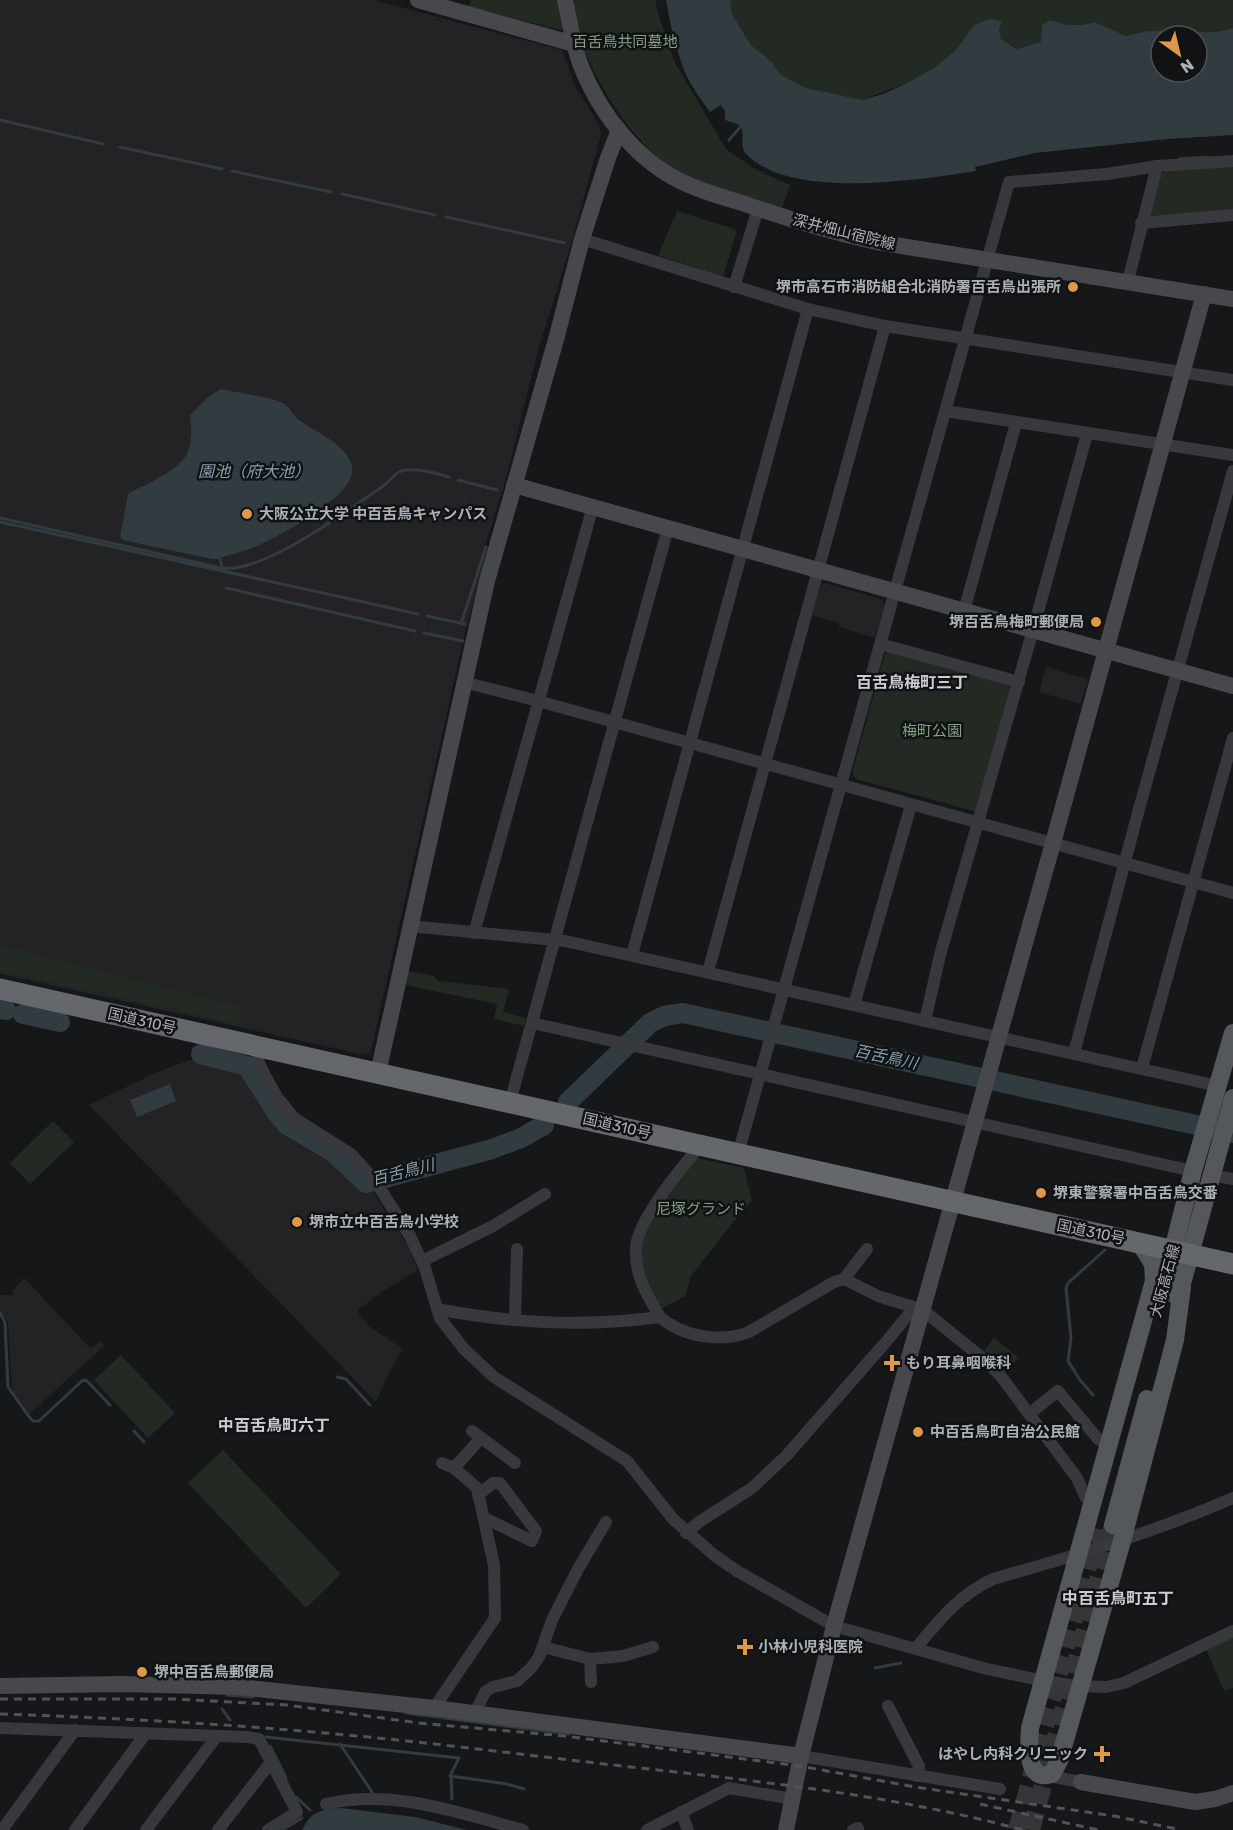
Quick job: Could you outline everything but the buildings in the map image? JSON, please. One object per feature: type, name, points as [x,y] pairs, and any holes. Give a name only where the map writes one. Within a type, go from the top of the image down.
[{"type":"highway","name":"国道310号","points":[[0,989],[1233,1264]]},
{"type":"main road","name":"大阪高石線","points":[[1111,1532],[1183,1253],[1212,1174],[1218,1086],[1233,1033]]},
{"type":"main road","name":"大阪高石線","points":[[1111,1532],[1175,1340],[1193,1171],[1233,1098]]},
{"type":"main road","points":[[1111,1532],[1081,1686],[1055,1771],[1050,1775],[1041,1774],[1035,1772],[1031,1765],[1030,1728],[1154,1281],[1153,1264],[1140,1243]]},
{"type":"street","points":[[418,0],[574,44]]},
{"type":"street","name":"深井畑山宿院線","points":[[565,0],[581,66],[619,130],[642,156],[664,172],[689,185],[819,229],[876,243],[1233,299]]},
{"type":"street","points":[[378,1073],[487,580],[557,336],[582,239],[619,130]]},
{"type":"street","points":[[738,1154],[1009,182],[1233,160]]},
{"type":"street","points":[[1128,282],[1157,166]]},
{"type":"street","points":[[734,287],[758,209]]},
{"type":"street","points":[[1141,223],[1233,215]]},
{"type":"street","points":[[582,239],[808,309],[885,326],[1233,380]]},
{"type":"street","points":[[786,1830],[801,1756],[918,1309],[975,1123],[1204,294]]},
{"type":"street","points":[[632,955],[808,309]]},
{"type":"street","points":[[708,972],[885,326]]},
{"type":"street","points":[[945,411],[1233,455]]},
{"type":"street","points":[[964,611],[1016,423]]},
{"type":"street","points":[[926,1021],[940,955],[1087,434]]},
{"type":"street","points":[[1074,1053],[1233,471]]},
{"type":"street","points":[[514,485],[1233,686]]},
{"type":"street","points":[[474,933],[593,506]]},
{"type":"street","points":[[510,1102],[668,528]]},
{"type":"street","points":[[880,644],[1019,681]]},
{"type":"street","points":[[463,682],[1233,893]]},
{"type":"street","points":[[1142,1068],[1233,738]]},
{"type":"street","points":[[854,1005],[911,805]]},
{"type":"street","points":[[409,926],[564,941],[1218,1086]]},
{"type":"street","points":[[532,1023],[1193,1171]]},
{"type":"street","points":[[259,1048],[258,1058],[262,1070],[277,1097],[294,1118],[351,1154],[376,1182],[410,1236],[422,1261],[437,1309],[452,1336],[494,1377],[627,1461],[658,1502],[686,1533],[736,1571],[834,1626],[987,1669],[1042,1681],[1081,1686],[1106,1687],[1124,1683],[1233,1631]]},
{"type":"street","points":[[700,1146],[650,1215],[638,1241],[637,1263],[641,1282],[660,1317],[668,1324],[688,1332],[722,1339],[749,1332],[834,1282],[844,1279],[867,1249]]},
{"type":"street","points":[[1212,1174],[1233,1179]]},
{"type":"street","points":[[422,1261],[493,1226],[545,1194]]},
{"type":"street","points":[[514,1318],[518,1249]]},
{"type":"street","points":[[844,1279],[878,1296],[918,1309],[1000,1375],[1077,1478],[1086,1498],[1092,1503]]},
{"type":"street","points":[[437,1309],[499,1320],[514,1318],[580,1321],[641,1320],[660,1317]]},
{"type":"street","points":[[686,1533],[752,1488],[787,1455],[918,1309]]},
{"type":"street","points":[[1029,1414],[1058,1391],[1098,1439],[1109,1444]]},
{"type":"street","points":[[434,1708],[495,1618],[494,1565],[477,1488],[448,1465],[476,1435],[515,1463]]},
{"type":"street","points":[[478,1495],[493,1483],[500,1483],[536,1531],[532,1541],[484,1518]]},
{"type":"street","points":[[916,1648],[948,1609],[981,1585],[1015,1571],[1078,1554],[1111,1532],[1191,1517],[1233,1498]]},
{"type":"street","points":[[475,1713],[484,1692],[493,1687],[517,1681],[539,1657],[552,1620],[606,1522]]},
{"type":"street","points":[[543,1647],[590,1659],[623,1656],[653,1647]]},
{"type":"street","points":[[590,1659],[591,1682]]},
{"type":"street","points":[[0,1686],[122,1684],[239,1687],[475,1713],[801,1756],[1000,1789]]},
{"type":"street","points":[[888,1706],[919,1766],[917,1776]]},
{"type":"street","points":[[2,1730],[75,1730],[259,1739],[297,1812],[267,1830]]},
{"type":"street","points":[[2,1830],[75,1730]]},
{"type":"street","points":[[75,1830],[146,1733]]},
{"type":"street","points":[[146,1830],[217,1736]]},
{"type":"street","points":[[1061,1754],[1064,1771],[1069,1777],[1081,1782]]},
{"type":"street","points":[[218,1830],[271,1762]]},
{"type":"street","points":[[1041,1774],[1196,1802],[1233,1793]]},
{"type":"street","points":[[647,1830],[729,1788],[794,1799]]},
{"type":"street","points":[[326,1804],[346,1799],[384,1799],[442,1809],[523,1830]]},
{"type":"street","points":[[681,1812],[688,1830]]},
{"type":"shaded area","name":"大阪公立大学 中百舌鳥キャンパス","points":[[0,0],[374,0],[562,50],[576,88],[599,124],[601,134],[571,245],[539,347],[505,482],[485,546],[488,547],[463,641],[371,1051],[365,1055],[0,974]]},
{"type":"shaded area","points":[[825,583],[881,599],[885,605],[875,638],[839,627],[839,623],[812,615],[820,586]]},
{"type":"shaded area","points":[[1046,667],[1088,679],[1081,704],[1039,692]]},
{"type":"shaded area","name":"堺市立中百舌鳥小学校","points":[[200,1058],[242,1068],[249,1072],[280,1122],[299,1137],[332,1155],[343,1167],[346,1165],[364,1189],[369,1186],[408,1246],[418,1270],[380,1293],[357,1311],[369,1326],[403,1349],[389,1372],[376,1402],[89,1105],[155,1073]]},
{"type":"shaded area","points":[[24,1278],[91,1349],[100,1341],[104,1346],[29,1414],[12,1390],[8,1323],[0,1310],[0,1295],[13,1295],[12,1291]]},
{"type":"green space","points":[[471,0],[558,0],[564,27],[561,30],[469,7]]},
{"type":"green space","name":"百舌鳥共同墓地","points":[[574,0],[655,0],[675,63],[726,149],[753,168],[790,185],[782,208],[713,187],[687,176],[661,160],[648,148],[624,120],[595,73],[581,37]]},
{"type":"green space","points":[[730,0],[1233,0],[1233,28],[1209,33],[1209,24],[1149,24],[1149,32],[1126,36],[1095,22],[1067,25],[1050,20],[1042,26],[1041,42],[1016,49],[1001,39],[999,30],[973,26],[955,51],[934,68],[907,83],[862,100],[805,89],[780,74],[772,62],[751,45],[732,14]]},
{"type":"green space","points":[[1233,166],[1233,210],[1153,218],[1149,213],[1161,174],[1166,171]]},
{"type":"green space","points":[[677,211],[737,230],[723,277],[658,255]]},
{"type":"green space","name":"梅町公園","points":[[889,651],[1009,684],[1011,689],[978,809],[974,811],[856,779],[852,773],[885,654]]},
{"type":"green space","points":[[0,945],[242,1007],[238,1024],[0,971]]},
{"type":"green space","points":[[408,971],[434,976],[438,981],[509,989],[503,1012],[526,1018],[524,1026],[494,1019],[497,1004],[405,985]]},
{"type":"green space","points":[[53,1121],[74,1142],[30,1184],[10,1163]]},
{"type":"green space","name":"尼塚グランド","points":[[696,1158],[744,1168],[752,1201],[691,1276],[685,1296],[661,1309],[644,1280],[640,1262],[642,1235],[651,1219]]},
{"type":"green space","points":[[994,1338],[1019,1358],[1002,1372],[992,1364],[995,1361],[984,1351]]},
{"type":"green space","points":[[121,1355],[175,1413],[148,1438],[94,1380]]},
{"type":"green space","points":[[223,1450],[341,1574],[306,1608],[188,1483]]},
{"type":"green space","points":[[1233,1636],[1233,1688],[1224,1691],[1206,1649]]},
{"type":"water","points":[[666,0],[730,0],[732,14],[751,45],[772,62],[780,74],[805,88],[862,100],[883,94],[934,68],[955,51],[973,26],[989,19],[1002,22],[999,30],[1001,39],[1016,49],[1041,42],[1042,25],[1050,20],[1067,25],[1095,22],[1126,36],[1149,31],[1149,84],[1209,84],[1209,32],[1233,28],[1233,135],[1168,139],[1035,153],[975,167],[976,171],[922,179],[857,183],[794,178],[768,169],[744,152],[740,125],[725,120],[725,111],[721,105],[710,112],[693,88],[676,46]]},
{"type":"water","name":"園池（府大池）","points":[[221,389],[280,402],[286,405],[299,420],[335,443],[349,458],[352,467],[351,477],[346,486],[325,506],[283,533],[250,549],[217,559],[123,540],[120,537],[128,494],[178,465],[184,458],[191,441],[190,415],[208,397]]},
{"type":"water","points":[[170,1084],[176,1101],[137,1117],[130,1100]]},
{"type":"water","points":[[341,1808],[415,1817],[467,1830],[302,1830],[313,1815]]},
{"type":"waterway","points":[[0,120],[103,144]]},
{"type":"waterway","points":[[729,140],[741,126]]},
{"type":"waterway","points":[[120,147],[222,169]]},
{"type":"waterway","points":[[1179,159],[1208,157]]},
{"type":"waterway","points":[[232,171],[331,192]]},
{"type":"waterway","points":[[342,194],[435,215]]},
{"type":"waterway","points":[[446,217],[565,243]]},
{"type":"waterway","points":[[0,518],[221,568],[239,567],[259,561],[304,539],[382,487],[399,472],[417,470],[449,477]]},
{"type":"waterway","points":[[458,480],[497,490]]},
{"type":"waterway","points":[[0,522],[418,614]]},
{"type":"waterway","points":[[461,624],[486,547]]},
{"type":"waterway","points":[[220,558],[222,568]]},
{"type":"waterway","points":[[226,588],[415,631]]},
{"type":"waterway","points":[[427,616],[465,624]]},
{"type":"waterway","points":[[424,633],[463,641]]},
{"type":"waterway","name":"百舌鳥川","points":[[0,1009],[6,1010]]},
{"type":"waterway","name":"百舌鳥川","points":[[568,1102],[650,1023],[664,1016],[683,1013],[1233,1133]]},
{"type":"waterway","name":"百舌鳥川","points":[[23,1014],[60,1022]]},
{"type":"waterway","name":"百舌鳥川","points":[[201,1054],[247,1066],[287,1125],[333,1152],[366,1183],[492,1149],[521,1138],[544,1125]]},
{"type":"waterway","points":[[1093,1395],[1068,1361],[1071,1338],[1066,1288],[1068,1283],[1105,1250]]},
{"type":"waterway","points":[[0,1312],[5,1323],[8,1387],[33,1421],[39,1421],[83,1380],[87,1381],[110,1405]]},
{"type":"waterway","points":[[337,1377],[346,1379],[370,1405]]},
{"type":"waterway","points":[[134,1431],[144,1442]]},
{"type":"waterway","points":[[875,1668],[901,1663]]},
{"type":"waterway","points":[[227,1695],[253,1697]]},
{"type":"waterway","points":[[222,1709],[230,1720]]},
{"type":"waterway","points":[[406,1713],[569,1734]]},
{"type":"waterway","points":[[266,1737],[459,1758],[451,1774],[452,1799]]},
{"type":"waterway","points":[[340,1744],[374,1795]]},
{"type":"waterway","points":[[270,1746],[286,1778]]},
{"type":"waterway","points":[[450,1776],[507,1784],[524,1789]]},
{"type":"waterway","points":[[296,1797],[310,1810]]},
{"type":"waterway","points":[[282,1830],[302,1818]]},
{"type":"tunnel","points":[[1031,1830],[1113,1525]]},
{"type":"tunnel","points":[[1017,1830],[1098,1529]]},
{"type":"railway","points":[[0,1699],[174,1699],[287,1705],[419,1723],[565,1736],[800,1766],[915,1787],[1114,1816],[1177,1829]]},
{"type":"railway","points":[[0,1714],[217,1725],[443,1745],[815,1789],[920,1806],[1023,1830]]},
{"type":"railway","points":[[980,1804],[1099,1830]]},
{"type":"place","name":"堺市高石市消防組合北消防署百舌鳥出張所","points":[[1073,287]]},
{"type":"place","name":"大阪公立大学 中百舌鳥キャンパス","points":[[247,514]]},
{"type":"place","name":"堺百舌鳥梅町郵便局","points":[[1096,622]]},
{"type":"place","name":"堺東警察署中百舌鳥交番","points":[[1041,1193]]},
{"type":"place","name":"堺市立中百舌鳥小学校","points":[[297,1222]]},
{"type":"place","name":"もり耳鼻咽喉科","points":[[892,1363]]},
{"type":"place","name":"中百舌鳥町自治公民館","points":[[918,1432]]},
{"type":"place","name":"小林小児科医院","points":[[745,1647]]},
{"type":"place","name":"堺中百舌鳥郵便局","points":[[142,1672]]},
{"type":"place","name":"はやし内科クリニック","points":[[1102,1754]]},
{"type":"district","name":"百舌鳥梅町三丁","points":[[912,682]]},
{"type":"district","name":"中百舌鳥町六丁","points":[[274,1425]]},
{"type":"district","name":"中百舌鳥町五丁","points":[[1118,1598]]}]
